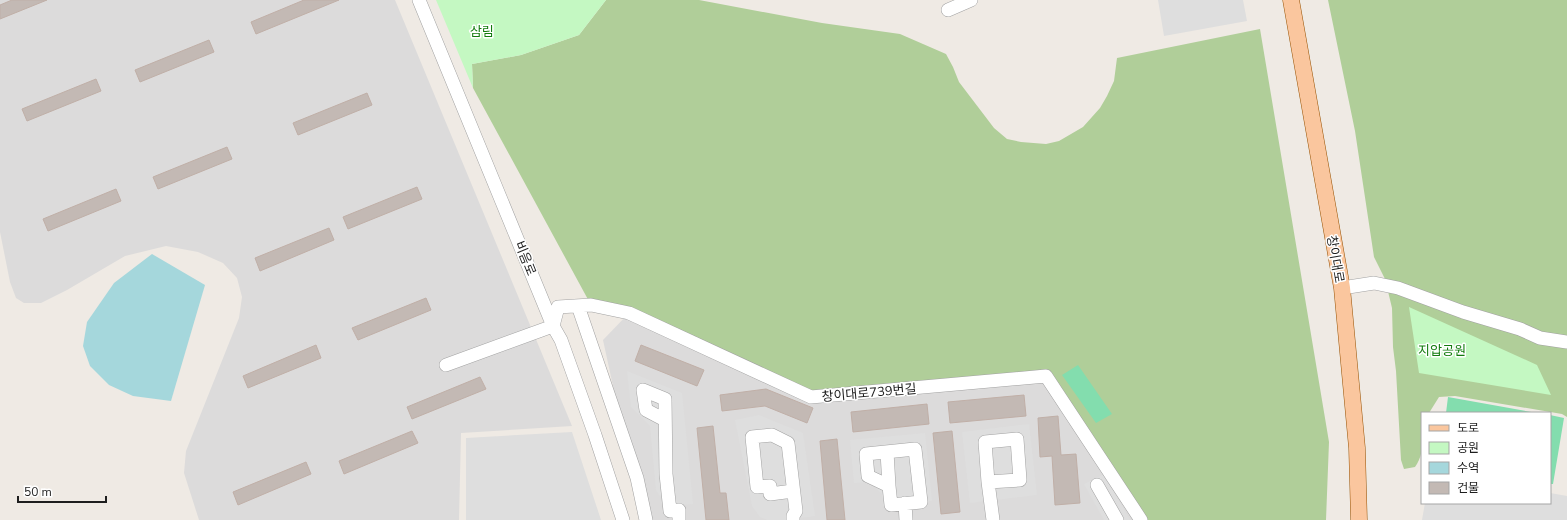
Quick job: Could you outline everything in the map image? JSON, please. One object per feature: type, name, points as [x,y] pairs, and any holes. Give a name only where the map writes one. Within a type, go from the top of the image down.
[{"type":"main road","name":"창이대로","points":[[1291,0],[1342,288],[1357,448],[1360,520]]},
{"type":"street","name":"비음로","points":[[419,0],[553,326],[561,340],[623,520]]},
{"type":"street","points":[[948,10],[971,0]]},
{"type":"street","points":[[1342,288],[1374,283],[1398,288],[1540,338],[1567,342]]},
{"type":"street","name":"창이대로739번길","points":[[553,326],[558,307],[591,305],[629,313],[812,397],[1046,376],[1141,520]]},
{"type":"street","points":[[578,306],[637,478],[646,520]]},
{"type":"street","points":[[446,365],[553,326]]},
{"type":"street","points":[[665,420],[666,474],[670,511],[679,510],[679,520]]},
{"type":"street","points":[[793,520],[793,516],[796,511],[794,492],[788,443],[772,435],[752,437],[757,487],[770,486],[770,494],[794,492]]},
{"type":"street","points":[[887,452],[891,505],[921,502],[915,449],[866,454],[868,476],[889,486]]},
{"type":"street","points":[[988,482],[993,520]]},
{"type":"street","points":[[1096,485],[1117,520]]},
{"type":"street","points":[[905,503],[906,520]]},
{"type":"shaded area","points":[[0,0],[395,0],[572,426],[461,433],[459,520],[199,520],[184,473],[186,451],[239,318],[242,297],[237,278],[223,263],[198,252],[166,246],[125,256],[67,290],[41,303],[24,303],[16,298],[10,282],[0,232]]},
{"type":"shaded area","points":[[1158,0],[1243,0],[1247,21],[1164,36]]},
{"type":"shaded area","points":[[629,313],[1046,376],[1141,520],[642,520],[603,340]]},
{"type":"shaded area","points":[[627,371],[682,393],[693,504],[666,506],[656,490],[650,426],[631,407]]},
{"type":"shaded area","points":[[759,415],[803,433],[815,516],[787,520],[767,520],[760,517],[752,506],[735,420]]},
{"type":"shaded area","points":[[1029,424],[1037,495],[970,503],[962,432]]},
{"type":"shaded area","points":[[572,432],[601,520],[466,520],[466,438]]},
{"type":"shaded area","points":[[925,433],[932,501],[883,505],[882,494],[870,482],[854,483],[850,440]]},
{"type":"shaded area","points":[[1104,474],[1130,520],[1104,520],[1084,484]]},
{"type":"shaded area","points":[[1551,493],[1567,496],[1567,520],[1422,520],[1425,504],[1551,504]]},
{"type":"green space","name":"삼림","points":[[436,0],[606,0],[579,35],[521,55],[472,64],[473,88]]},
{"type":"green space","points":[[606,0],[699,0],[822,23],[900,34],[946,54],[959,82],[994,128],[1007,139],[1046,144],[1059,141],[1083,127],[1100,108],[1114,81],[1117,58],[1260,29],[1329,442],[1326,520],[1141,520],[1046,376],[811,397],[629,313],[591,305],[473,88],[472,64],[521,55],[579,35]]},
{"type":"green space","points":[[1328,0],[1567,0],[1567,417],[1562,414],[1455,396],[1439,397],[1430,412],[1421,412],[1421,455],[1415,467],[1404,469],[1401,460],[1396,371],[1393,347],[1392,308],[1385,279],[1374,257],[1355,131]]},
{"type":"green space","name":"지압공원","points":[[1409,307],[1537,365],[1551,395],[1419,373]]},
{"type":"green space","points":[[1078,365],[1112,414],[1096,423],[1062,375]]},
{"type":"green space","points":[[1448,397],[1531,412],[1446,412]]},
{"type":"green space","points":[[1551,415],[1564,418],[1553,484],[1551,484]]},
{"type":"water","points":[[152,254],[205,285],[171,401],[133,396],[109,385],[90,366],[83,346],[87,322],[114,283]]},
{"type":"building","points":[[12,0],[47,0],[0,19],[0,5]]},
{"type":"building","points":[[304,0],[339,0],[256,34],[251,22]]},
{"type":"building","points":[[209,40],[214,52],[140,82],[135,70]]},
{"type":"building","points":[[96,79],[101,91],[27,121],[22,109]]},
{"type":"building","points":[[367,93],[372,105],[298,135],[293,123]]},
{"type":"building","points":[[227,147],[232,159],[158,189],[153,177]]},
{"type":"building","points":[[417,187],[422,199],[348,229],[343,217]]},
{"type":"building","points":[[116,189],[121,201],[48,231],[43,219]]},
{"type":"building","points":[[329,228],[334,240],[260,271],[255,258]]},
{"type":"building","points":[[426,298],[431,310],[358,340],[352,328]]},
{"type":"building","points":[[316,345],[321,358],[248,388],[243,376]]},
{"type":"building","points":[[641,345],[704,370],[697,386],[635,361]]},
{"type":"building","points":[[480,377],[486,389],[412,419],[407,407]]},
{"type":"building","points":[[766,389],[813,408],[807,423],[765,406],[722,411],[720,395]]},
{"type":"building","points":[[1024,395],[1026,416],[950,423],[948,402]]},
{"type":"building","points":[[927,404],[929,424],[853,432],[851,412]]},
{"type":"building","points":[[1058,416],[1061,455],[1076,454],[1080,503],[1055,505],[1052,456],[1040,457],[1038,418]]},
{"type":"building","points":[[713,426],[720,493],[726,493],[729,520],[706,520],[697,428]]},
{"type":"building","points":[[412,431],[418,443],[344,474],[339,461]]},
{"type":"building","points":[[952,431],[960,512],[941,514],[933,433]]},
{"type":"building","points":[[837,439],[845,520],[827,520],[820,441]]},
{"type":"building","points":[[306,462],[311,474],[238,505],[233,492]]}]
